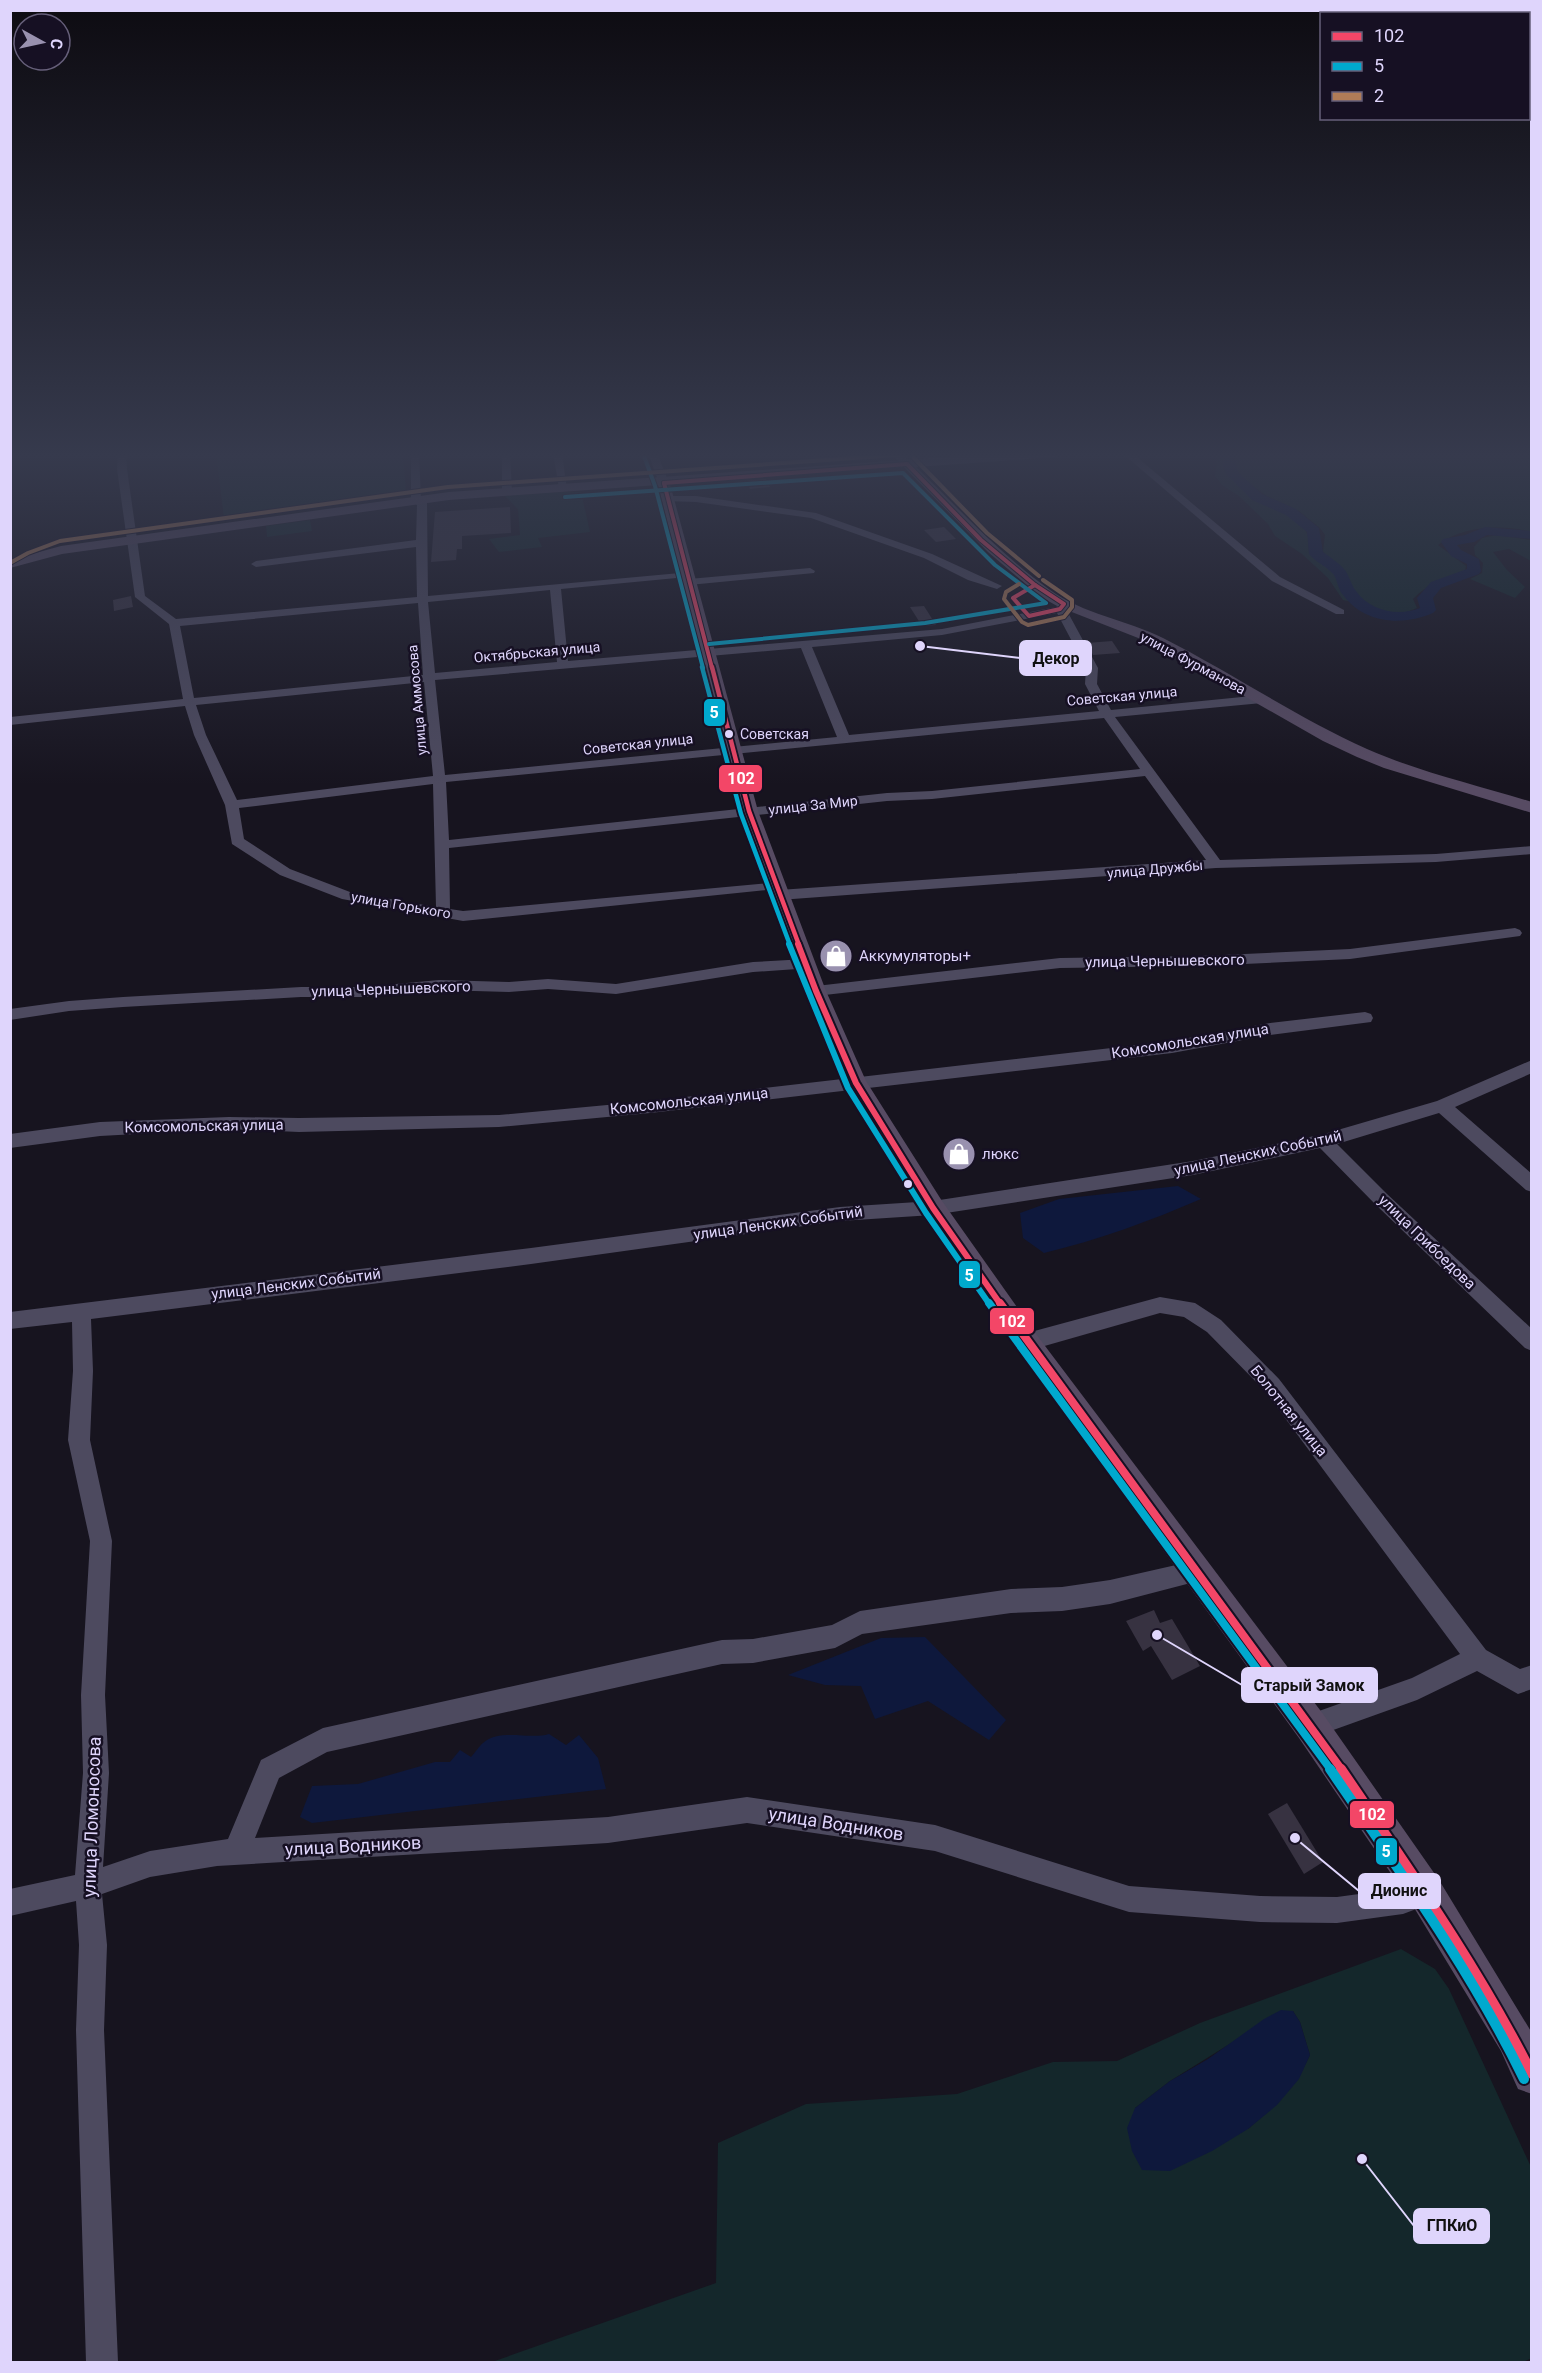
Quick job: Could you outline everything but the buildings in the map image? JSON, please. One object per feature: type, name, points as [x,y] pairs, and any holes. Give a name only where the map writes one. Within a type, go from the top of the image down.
[{"type":"main road","points":[[10,574],[30,564]]},
{"type":"main road","points":[[684,564],[710,652],[749,811],[816,992],[856,1083],[933,1208],[1027,1342],[1311,1726],[1426,1893],[1514,2038],[1532,2075]]},
{"type":"main road","name":"улица Фурманова","points":[[1010,564],[1062,606],[1156,640],[1329,737],[1381,760],[1532,808]]},
{"type":"street","points":[[137,564],[140,597],[174,623],[555,586],[810,572]]},
{"type":"street","name":"улица Аммосова","points":[[422,564],[429,679],[440,779],[442,913]]},
{"type":"street","points":[[943,564],[972,578],[997,586]]},
{"type":"street","points":[[1258,564],[1276,579],[1340,612]]},
{"type":"street","points":[[555,586],[562,664]]},
{"type":"street","points":[[1062,606],[1092,668],[1091,684],[1106,713],[1216,864]]},
{"type":"street","name":"Октябрьская улица","points":[[10,721],[562,664],[942,632],[1062,606]]},
{"type":"street","name":"улица Горького","points":[[174,623],[189,701],[201,735],[232,805],[237,841],[285,872],[346,896],[463,916],[778,890]]},
{"type":"street","points":[[805,644],[844,739]]},
{"type":"street","name":"Советская улица","points":[[232,805],[440,779],[1262,699]]},
{"type":"street","name":"улица За Мир","points":[[442,845],[567,833],[749,811],[1148,772]]},
{"type":"street","name":"улица Дружбы","points":[[778,890],[1216,864],[1436,858],[1532,850]]},
{"type":"street","name":"улица Чернышевского","points":[[816,992],[1060,963],[1200,961],[1350,954],[1515,933]]},
{"type":"street","name":"улица Чернышевского","points":[[10,1015],[112,1003],[301,992],[364,992],[439,985],[509,987],[548,984],[616,989],[753,967],[806,963]]},
{"type":"street","name":"Комсомольская улица","points":[[10,1140],[100,1129],[230,1123],[299,1125],[499,1121],[650,1107],[1172,1047],[1270,1029],[1365,1018]]},
{"type":"street","name":"улица Ленских Событий","points":[[10,1321],[531,1256],[840,1214],[933,1208],[1192,1168],[1324,1141],[1442,1106],[1532,1066]]},
{"type":"street","points":[[1442,1106],[1532,1185]]},
{"type":"street","name":"улица Грибоедова","points":[[1324,1141],[1381,1199],[1532,1342]]},
{"type":"street","name":"Болотная улица","points":[[1027,1342],[1160,1305],[1188,1309],[1214,1326],[1272,1385],[1478,1658]]},
{"type":"street","name":"улица Ломоносова","points":[[81,1311],[83,1371],[79,1440],[101,1541],[93,1695],[96,1773],[87,1885],[93,1945],[90,2030],[102,2362]]},
{"type":"street","points":[[236,1852],[270,1769],[323,1740],[722,1652],[753,1651],[835,1636],[860,1623],[1011,1601],[1062,1599],[1110,1592],[1198,1571]]},
{"type":"street","points":[[1311,1726],[1417,1688],[1478,1658],[1518,1682],[1532,1677]]},
{"type":"street","name":"улица Водников","points":[[10,1903],[87,1885],[150,1864],[236,1852],[608,1830],[747,1810],[935,1838],[1128,1899],[1260,1909],[1337,1910],[1403,1901],[1426,1893]]},
{"type":"green space","points":[[1313,564],[1324,564],[1336,574],[1352,602],[1343,600],[1328,578]]},
{"type":"green space","points":[[1333,564],[1463,564],[1466,566],[1465,571],[1425,589],[1413,599],[1417,608],[1404,613],[1381,612],[1362,603],[1342,570]]},
{"type":"green space","points":[[1483,564],[1502,564],[1525,587],[1515,598],[1470,579],[1482,573]]},
{"type":"green space","points":[[1401,1949],[1435,1969],[1449,1989],[1531,2167],[1532,2358],[1523,2362],[492,2362],[716,2283],[718,2143],[806,2104],[957,2094],[1053,2062],[1117,2061],[1200,2023]],"holes":[[[1293,2011],[1300,2022],[1310,2055],[1298,2078],[1284,2096],[1248,2129],[1135,2108],[1170,2081],[1236,2040]]]},
{"type":"water","points":[[1178,1186],[1201,1199],[1124,1229],[1044,1253],[1023,1238],[1020,1213],[1059,1199]]},
{"type":"water","points":[[925,1637],[1006,1720],[989,1740],[928,1701],[875,1719],[861,1686],[825,1685],[788,1675],[881,1638]]},
{"type":"water","points":[[549,1734],[566,1745],[579,1735],[598,1758],[606,1789],[312,1823],[300,1817],[312,1786],[358,1784],[435,1762],[450,1762],[460,1750],[471,1757],[483,1743],[498,1736]]},
{"type":"water","points":[[1281,2010],[1293,2011],[1300,2022],[1310,2055],[1299,2079],[1277,2105],[1248,2129],[1212,2151],[1170,2171],[1142,2170],[1132,2151],[1127,2128],[1135,2108],[1170,2081],[1208,2059],[1264,2019]]},
{"type":"waterway","points":[[1330,564],[1339,572],[1355,601],[1374,613],[1396,617],[1428,610],[1425,598],[1436,585],[1474,571],[1474,564]]},
{"type":"transit line","name":"5","points":[[675,564],[741,814],[808,994],[848,1088],[926,1213],[1020,1347],[1304,1731],[1418,1898],[1506,2042],[1524,2079]]},
{"type":"transit line","name":"102","points":[[685,564],[749,811],[816,991],[856,1083],[933,1208],[1027,1342],[1311,1726],[1426,1893],[1514,2038],[1532,2074]]},
{"type":"transit line","name":"5","points":[[709,644],[925,623],[1046,603],[994,564]]},
{"type":"transit line","name":"102","points":[[1009,564],[1035,585]]},
{"type":"transit line","name":"2","points":[[1024,564],[1039,576]]},
{"type":"transit line","name":"2","points":[[1019,584],[1006,592],[1004,599],[1022,622],[1028,625],[1064,617],[1072,607],[1072,600],[1043,580]]},
{"type":"transit line","name":"102","points":[[1035,585],[1064,604],[1060,609],[1029,616],[1013,598],[1035,585]]},
{"type":"place","name":"Декор","points":[[920,646]]},
{"type":"place","name":"Советская","points":[[729,734]]},
{"type":"place","name":"Аккумуляторы+","points":[[836,956]]},
{"type":"place","name":"люкс","points":[[959,1154]]},
{"type":"place","name":"Старый Замок","points":[[1157,1635]]},
{"type":"place","name":"Дионис","points":[[1295,1838]]},
{"type":"place","name":"ГПКиО","points":[[1362,2159]]}]
